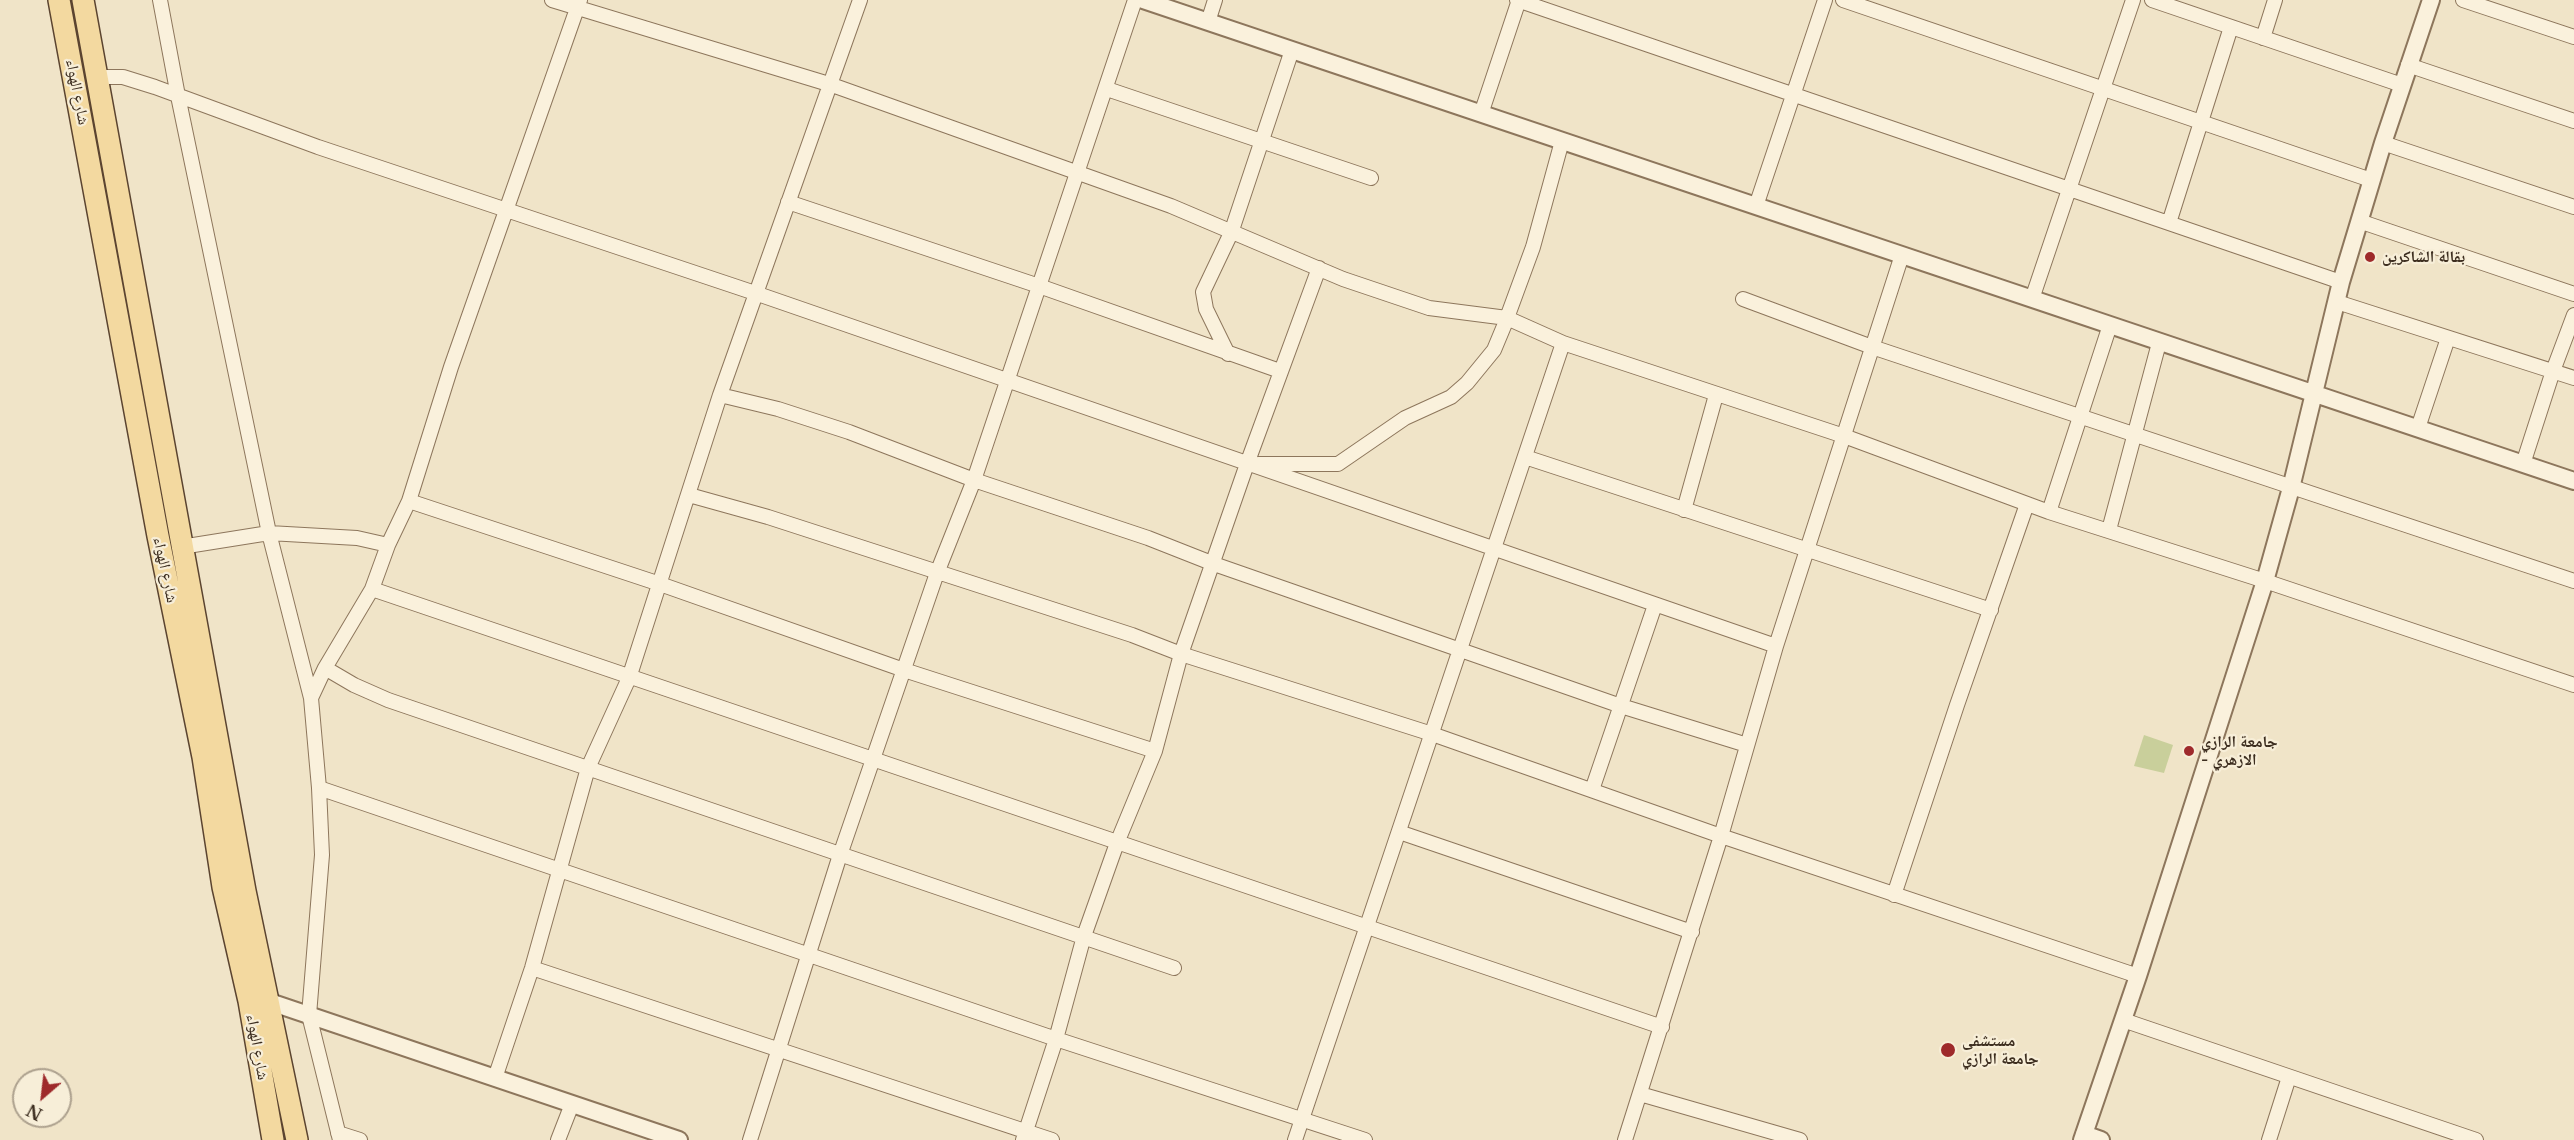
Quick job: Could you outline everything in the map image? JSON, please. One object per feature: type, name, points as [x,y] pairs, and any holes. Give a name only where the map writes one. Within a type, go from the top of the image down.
[{"type":"main road","name":"شارع الهواء","points":[[59,0],[158,537],[203,757],[224,887],[249,1001],[273,1140]]},
{"type":"main road","name":"شارع الهواء","points":[[83,0],[181,547],[267,1001],[297,1140]]},
{"type":"street","points":[[160,0],[269,533],[311,698],[322,855],[309,1015],[339,1136],[360,1140]]},
{"type":"street","points":[[552,0],[578,5],[832,85],[1171,206],[1343,279],[1430,308],[1507,318],[1563,343],[1844,436],[2049,512],[2265,580],[2574,686]]},
{"type":"street","points":[[495,1078],[532,968],[588,768],[628,678],[754,293],[832,85],[860,0]]},
{"type":"street","points":[[750,1140],[840,855],[937,573],[974,480],[1135,0]]},
{"type":"street","points":[[1143,0],[2574,481]]},
{"type":"street","points":[[1208,22],[1215,0]]},
{"type":"street","points":[[1481,114],[1518,0],[2341,282]]},
{"type":"street","points":[[1756,206],[1825,0]]},
{"type":"street","points":[[1843,0],[2371,180]]},
{"type":"street","points":[[2032,299],[2133,0]]},
{"type":"street","points":[[2152,0],[2402,85]]},
{"type":"street","points":[[2263,38],[2274,0]]},
{"type":"street","points":[[2101,1140],[2083,1137],[2138,976],[2265,580],[2291,488],[2341,282],[2371,180],[2431,0]]},
{"type":"street","points":[[2463,0],[2574,37]]},
{"type":"street","points":[[311,698],[325,668],[372,589],[388,545],[409,501],[451,367],[578,5]]},
{"type":"street","points":[[2169,223],[2231,27]]},
{"type":"street","points":[[1228,354],[1206,309],[1203,292],[1231,233],[1292,50]]},
{"type":"street","points":[[2408,65],[2574,121]]},
{"type":"street","points":[[97,77],[123,77],[318,147],[754,293],[1776,646]]},
{"type":"street","points":[[1107,89],[1371,178]]},
{"type":"street","points":[[1247,464],[1338,464],[1405,418],[1451,397],[1459,390],[1494,350],[1533,246],[1562,141]]},
{"type":"street","points":[[2383,143],[2574,207]]},
{"type":"street","points":[[788,202],[1039,286],[1280,371]]},
{"type":"street","points":[[2359,221],[2574,294]]},
{"type":"street","points":[[1625,1140],[1692,932],[1776,646],[1902,255]]},
{"type":"street","points":[[1025,1136],[1056,1039],[1084,936],[1117,843],[1155,751],[1181,654],[1280,371],[1319,268]]},
{"type":"street","points":[[1743,300],[1872,347],[2574,581]]},
{"type":"street","points":[[2337,302],[2574,378]]},
{"type":"street","points":[[2523,464],[2574,315]]},
{"type":"street","points":[[2049,512],[2110,325]]},
{"type":"street","points":[[2418,428],[2448,338]]},
{"type":"street","points":[[1295,1140],[1563,343]]},
{"type":"street","points":[[2109,530],[2159,343]]},
{"type":"street","points":[[720,394],[778,409],[849,432],[974,480],[1148,538],[1214,564],[1620,706],[1747,745]]},
{"type":"street","points":[[1684,510],[1716,395]]},
{"type":"street","points":[[1525,457],[1991,610]]},
{"type":"street","points":[[689,495],[768,517],[1132,635],[1181,654],[1432,734],[1721,836],[2138,976]]},
{"type":"street","points":[[409,501],[660,584],[904,670],[1155,751]]},
{"type":"street","points":[[1894,895],[2027,504]]},
{"type":"street","points":[[181,547],[269,533],[357,538],[388,545]]},
{"type":"street","points":[[372,589],[628,678],[1662,1027]]},
{"type":"street","points":[[1592,790],[1655,605]]},
{"type":"street","points":[[325,668],[354,685],[388,700],[1174,968]]},
{"type":"street","points":[[319,788],[1056,1039],[1365,1140]]},
{"type":"street","points":[[1399,832],[1692,932]]},
{"type":"street","points":[[532,968],[778,1049],[1025,1136],[1052,1140]]},
{"type":"street","points":[[267,1001],[679,1140]]},
{"type":"street","points":[[2123,1020],[2476,1140]]},
{"type":"street","points":[[2269,1140],[2289,1077]]},
{"type":"street","points":[[1640,1094],[1800,1140]]},
{"type":"street","points":[[558,1140],[572,1104]]},
{"type":"green space","points":[[2144,735],[2173,745],[2164,773],[2134,766]]},
{"type":"place","name":"بقالة الشاكرين","points":[[2370,257]]},
{"type":"place","name":"جامعة الرازي - الازهري","points":[[2189,751]]},
{"type":"place","name":"مستشفى جامعة الرازي","points":[[1948,1050]]}]
